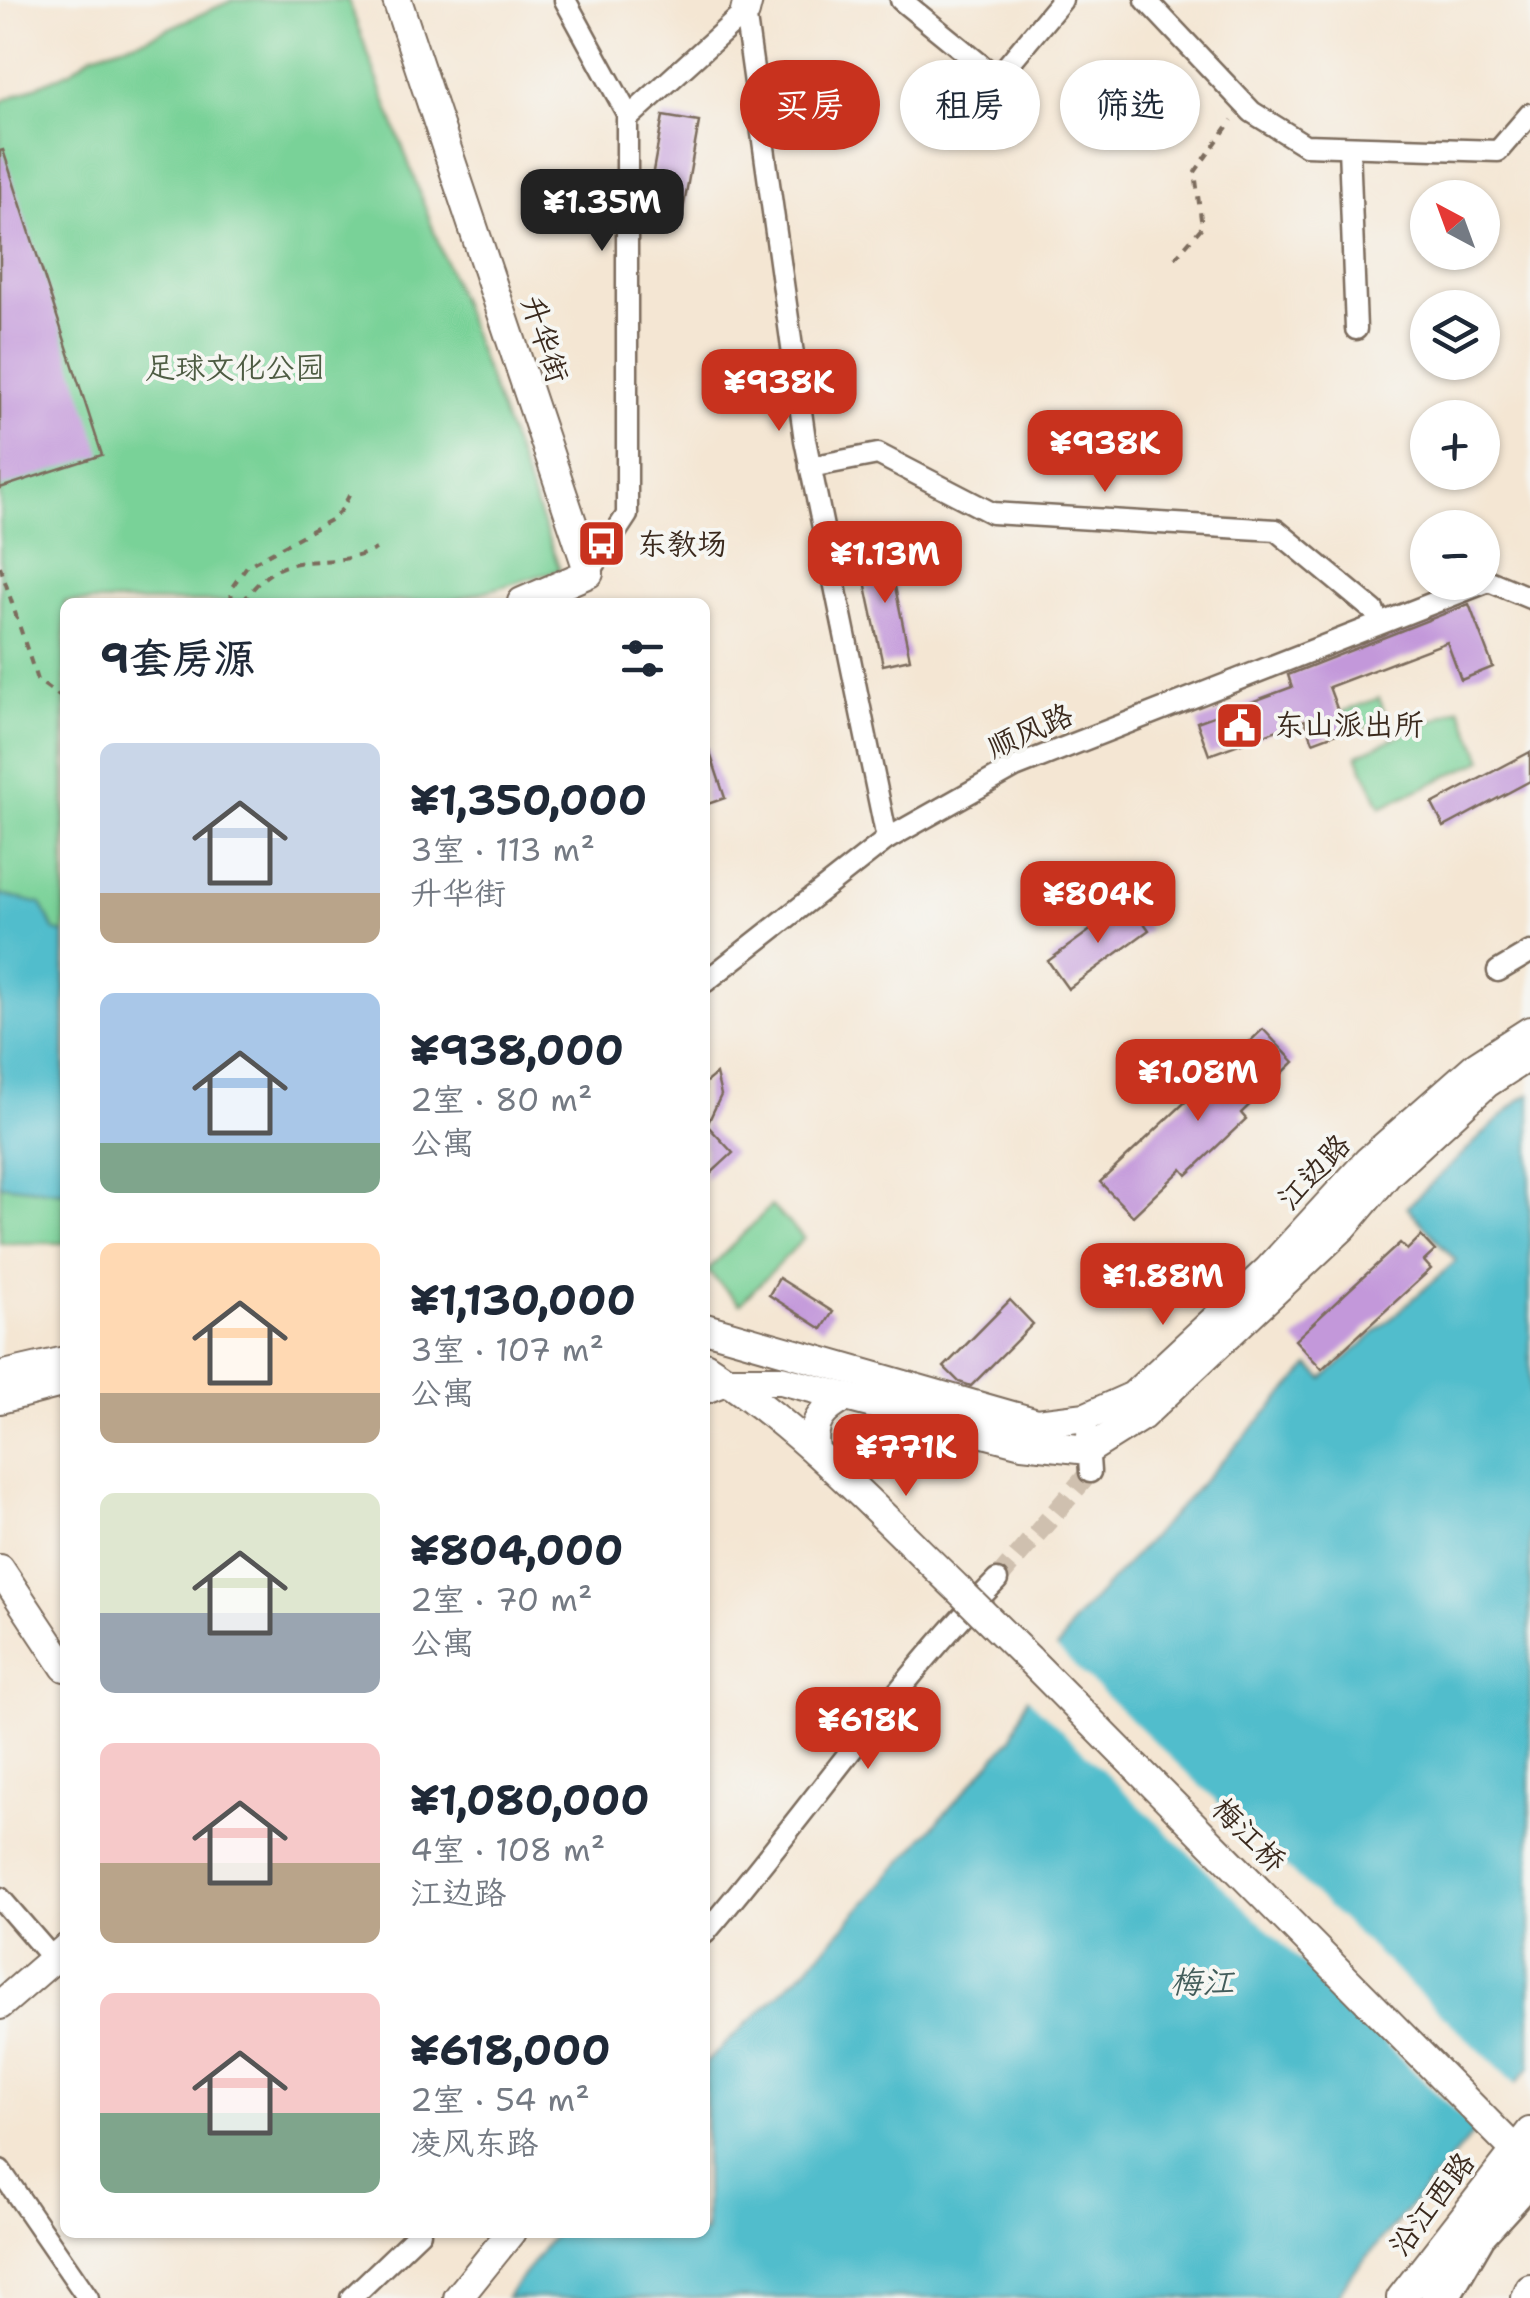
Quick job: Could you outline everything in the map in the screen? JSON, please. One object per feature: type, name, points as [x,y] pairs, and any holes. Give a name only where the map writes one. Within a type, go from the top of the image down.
[{"type":"main road","name":"升华街","points":[[397,0],[588,573]]},
{"type":"main road","points":[[531,598],[588,573]]},
{"type":"main road","name":"江边路","points":[[710,1329],[1036,1423],[1086,1417],[1133,1396],[1268,1270],[1368,1161],[1477,1065],[1530,1031]]},
{"type":"main road","name":"江边路","points":[[1089,1461],[1344,1226],[1388,1174],[1488,1083],[1530,1056]]},
{"type":"main road","points":[[0,1376],[60,1361]]},
{"type":"main road","points":[[713,1378],[781,1380],[1089,1461]]},
{"type":"main road","name":"梅江桥","points":[[713,1378],[815,1452],[958,1589],[1494,2127],[1526,2152]]},
{"type":"main road","points":[[0,1399],[60,1383]]},
{"type":"main road","points":[[815,1452],[812,1432],[818,1418],[828,1406],[846,1396]]},
{"type":"main road","points":[[0,1569],[60,1659]]},
{"type":"main road","points":[[0,2005],[59,1954]]},
{"type":"main road","name":"沿江西路","points":[[1401,2298],[1526,2152]]},
{"type":"main road","points":[[458,2298],[507,2238]]},
{"type":"main road","points":[[1526,2298],[1530,2288]]},
{"type":"street","points":[[564,0],[629,117],[626,515],[588,573]]},
{"type":"street","points":[[901,0],[997,78],[1062,0]]},
{"type":"street","points":[[1146,0],[1252,112],[1304,145],[1498,150],[1530,114]]},
{"type":"street","points":[[629,117],[747,6]]},
{"type":"street","points":[[747,6],[810,468],[888,840]]},
{"type":"street","points":[[1349,146],[1356,329]]},
{"type":"street","points":[[810,468],[878,454],[992,513],[1276,530],[1374,611]]},
{"type":"street","name":"顺风路","points":[[710,978],[888,840],[1015,767],[1489,582],[1530,598]]},
{"type":"street","points":[[1498,971],[1530,952]]},
{"type":"street","points":[[1086,1417],[1089,1461]]},
{"type":"street","points":[[710,1927],[768,1860],[942,1636],[997,1580]]},
{"type":"street","points":[[0,1898],[59,1954]]},
{"type":"street","points":[[1430,2298],[1469,2232],[1526,2152]]},
{"type":"street","points":[[0,2170],[88,2298]]},
{"type":"street","points":[[1449,2298],[1484,2238],[1530,2187]]},
{"type":"street","points":[[351,2298],[414,2238]]},
{"type":"path","points":[[1176,258],[1202,227],[1195,172],[1234,117]]},
{"type":"path","points":[[231,598],[232,587],[247,566],[332,519],[354,488]]},
{"type":"path","points":[[246,598],[264,577],[298,561],[337,562],[376,549]]},
{"type":"path","points":[[0,566],[37,680],[60,696]]},
{"type":"green space","name":"足球文化公园","points":[[233,0],[348,0],[560,570],[462,598],[60,598],[60,1243],[0,1243],[0,102],[71,71],[93,54],[147,38]]},
{"type":"green space","points":[[1379,698],[1387,719],[1351,732],[1344,711]]},
{"type":"green space","points":[[1460,708],[1483,760],[1381,807],[1357,755]]},
{"type":"green space","points":[[771,1206],[804,1238],[740,1304],[710,1274],[710,1268]]},
{"type":"water","points":[[0,894],[41,904],[55,931],[60,932],[60,1191],[0,1185]]},
{"type":"water","name":"梅江","points":[[1530,1094],[1530,2067],[1348,2279],[1336,2298],[506,2298],[551,2238],[710,2238],[710,2058],[807,1968],[1012,1738],[1028,1696],[1075,1620],[1310,1366],[1323,1379],[1456,1261],[1407,1207]]},
{"type":"pier","points":[[1053,1646],[1519,2088],[1479,2134],[1024,1694]]},
{"type":"building","points":[[663,116],[699,122],[680,227],[644,221]]},
{"type":"building","points":[[3,150],[102,455],[0,488],[0,151]]},
{"type":"building","points":[[887,548],[910,659],[883,665],[859,553]]},
{"type":"building","points":[[1469,604],[1493,667],[1461,680],[1447,642],[1329,687],[1345,730],[1313,742],[1305,720],[1209,755],[1197,722],[1292,687],[1288,675]]},
{"type":"building","points":[[1530,752],[1530,781],[1444,827],[1432,804]]},
{"type":"building","points":[[710,753],[725,798],[710,803]]},
{"type":"building","points":[[1129,902],[1149,930],[1068,989],[1048,961]]},
{"type":"building","points":[[1263,1029],[1294,1062],[1241,1113],[1246,1119],[1187,1175],[1182,1169],[1133,1216],[1100,1182]]},
{"type":"building","points":[[716,1074],[721,1095],[710,1119],[710,1079]]},
{"type":"building","points":[[710,1128],[733,1153],[710,1174]]},
{"type":"building","points":[[1421,1236],[1435,1251],[1424,1261],[1431,1269],[1322,1369],[1295,1340],[1400,1243],[1407,1250]]},
{"type":"building","points":[[779,1278],[833,1312],[822,1329],[769,1295]]},
{"type":"building","points":[[1010,1300],[1033,1324],[971,1386],[959,1382],[944,1367]]},
{"type":"tunnel","points":[[997,1580],[1090,1472]]},
{"type":"place","name":"东教场","points":[[602,544]]},
{"type":"place","name":"东山派出所","points":[[1239,725]]}]
